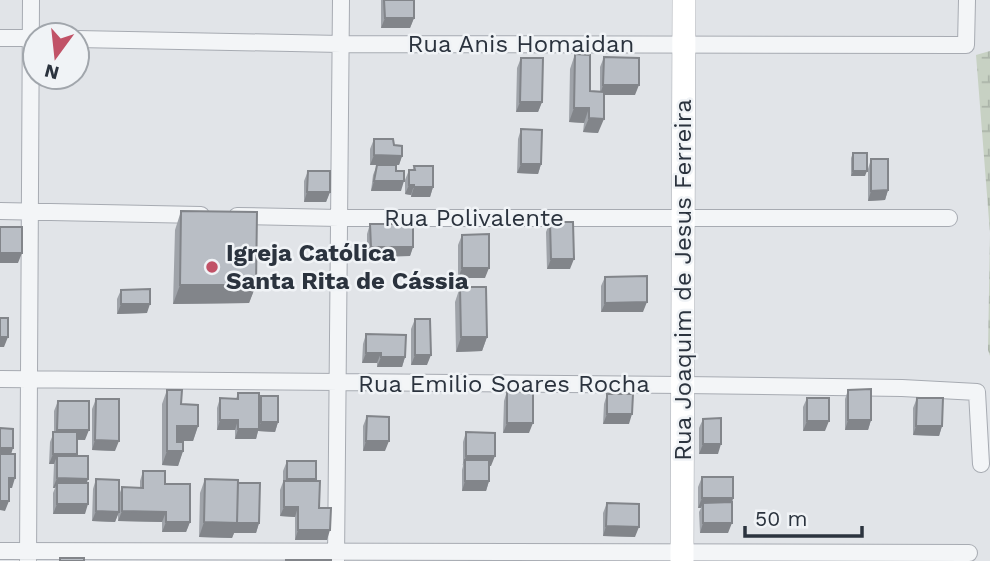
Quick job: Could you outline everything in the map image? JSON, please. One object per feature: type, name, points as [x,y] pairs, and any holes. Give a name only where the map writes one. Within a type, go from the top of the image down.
[{"type":"street","points":[[31,0],[32,21]]},
{"type":"street","points":[[336,556],[341,0]]},
{"type":"street","name":"Rua Joaquim de Jesus Ferreira","points":[[682,557],[684,0]]},
{"type":"street","name":"Rua Anis Homaidan","points":[[91,39],[341,44],[966,45],[967,0]]},
{"type":"street","points":[[0,38],[21,38]]},
{"type":"street","points":[[28,556],[32,91]]},
{"type":"street","name":"Rua Polivalente","points":[[0,211],[339,218],[949,218]]},
{"type":"street","name":"Rua Emilio Soares Rocha","points":[[0,379],[683,385],[902,388],[977,392],[981,464]]},
{"type":"street","points":[[0,551],[28,556],[682,557],[969,553]]},
{"type":"green space","points":[[990,51],[990,233],[976,55]]},
{"type":"green space","points":[[990,233],[990,356],[988,350]]},
{"type":"building","points":[[384,0],[414,0],[414,18],[385,18]]},
{"type":"building","points":[[575,54],[590,55],[590,91],[604,92],[604,119],[589,118],[589,108],[574,108]]},
{"type":"building","points":[[604,57],[639,58],[639,85],[603,85]]},
{"type":"building","points":[[521,58],[543,58],[542,102],[520,102]]},
{"type":"building","points":[[521,129],[542,130],[541,164],[521,164]]},
{"type":"building","points":[[374,139],[393,139],[394,145],[402,146],[402,156],[374,155]]},
{"type":"building","points":[[853,153],[867,153],[867,171],[853,171]]},
{"type":"building","points":[[871,159],[888,159],[888,190],[871,191]]},
{"type":"building","points":[[377,165],[396,165],[396,171],[404,171],[404,181],[374,181]]},
{"type":"building","points":[[414,166],[433,166],[433,187],[409,185],[409,170],[415,170]]},
{"type":"building","points":[[308,171],[330,171],[330,192],[307,192]]},
{"type":"building","name":"Igreja Católica Santa Rita de Cássia","points":[[181,211],[257,212],[256,285],[180,285]]},
{"type":"building","points":[[550,222],[573,222],[574,259],[551,259]]},
{"type":"building","points":[[370,224],[413,224],[413,247],[371,247]]},
{"type":"building","points":[[0,227],[22,227],[22,253],[0,253]]},
{"type":"building","points":[[489,234],[489,268],[462,268],[462,235]]},
{"type":"building","points":[[647,276],[647,302],[605,303],[605,277]]},
{"type":"building","points":[[460,287],[486,287],[487,337],[461,337]]},
{"type":"building","points":[[150,289],[150,304],[121,304],[121,290]]},
{"type":"building","points":[[0,318],[8,318],[8,337],[0,337]]},
{"type":"building","points":[[415,319],[430,319],[431,355],[415,355]]},
{"type":"building","points":[[366,334],[406,335],[405,357],[381,357],[381,353],[366,353]]},
{"type":"building","points":[[871,389],[871,420],[848,420],[848,390]]},
{"type":"building","points":[[167,390],[182,390],[181,404],[198,405],[198,426],[177,426],[177,442],[183,442],[183,451],[167,451]]},
{"type":"building","points":[[507,391],[533,392],[533,423],[507,423]]},
{"type":"building","points":[[238,393],[259,393],[259,429],[238,429],[238,420],[220,420],[220,398],[238,399]]},
{"type":"building","points":[[607,394],[633,394],[632,414],[607,414]]},
{"type":"building","points":[[261,396],[278,396],[278,422],[261,422]]},
{"type":"building","points":[[807,398],[829,398],[829,421],[807,421]]},
{"type":"building","points":[[917,398],[943,398],[942,426],[916,426]]},
{"type":"building","points":[[96,399],[119,399],[119,441],[95,440]]},
{"type":"building","points":[[58,401],[89,401],[89,430],[57,430]]},
{"type":"building","points":[[367,416],[389,417],[389,441],[366,441]]},
{"type":"building","points":[[721,418],[721,444],[703,444],[703,419]]},
{"type":"building","points":[[0,428],[13,429],[13,448],[0,448]]},
{"type":"building","points":[[53,432],[77,432],[77,454],[53,454]]},
{"type":"building","points":[[466,432],[495,433],[495,456],[466,456]]},
{"type":"building","points":[[0,454],[15,454],[15,478],[9,478],[9,501],[0,501]]},
{"type":"building","points":[[57,456],[88,456],[88,479],[57,478]]},
{"type":"building","points":[[465,460],[489,460],[489,481],[465,481]]},
{"type":"building","points":[[287,461],[316,461],[316,479],[287,479]]},
{"type":"building","points":[[143,471],[165,471],[165,484],[190,484],[190,522],[166,522],[166,512],[122,511],[122,487],[143,488]]},
{"type":"building","points":[[702,477],[733,477],[733,498],[702,498]]},
{"type":"building","points":[[96,479],[119,480],[119,512],[96,511]]},
{"type":"building","points":[[205,479],[238,480],[237,523],[204,522]]},
{"type":"building","points":[[284,481],[320,481],[319,508],[331,508],[330,530],[298,530],[298,507],[284,507]]},
{"type":"building","points":[[57,483],[88,483],[88,504],[57,504]]},
{"type":"building","points":[[238,483],[260,483],[259,523],[237,523]]},
{"type":"building","points":[[732,502],[732,523],[703,523],[703,503]]},
{"type":"building","points":[[607,503],[639,504],[639,527],[606,526]]},
{"type":"building","points":[[60,558],[84,558],[84,561],[60,561]]},
{"type":"building","points":[[331,560],[331,561],[286,561]]},
{"type":"place","name":"Igreja Católica Santa Rita de Cássia","points":[[212,267]]}]
